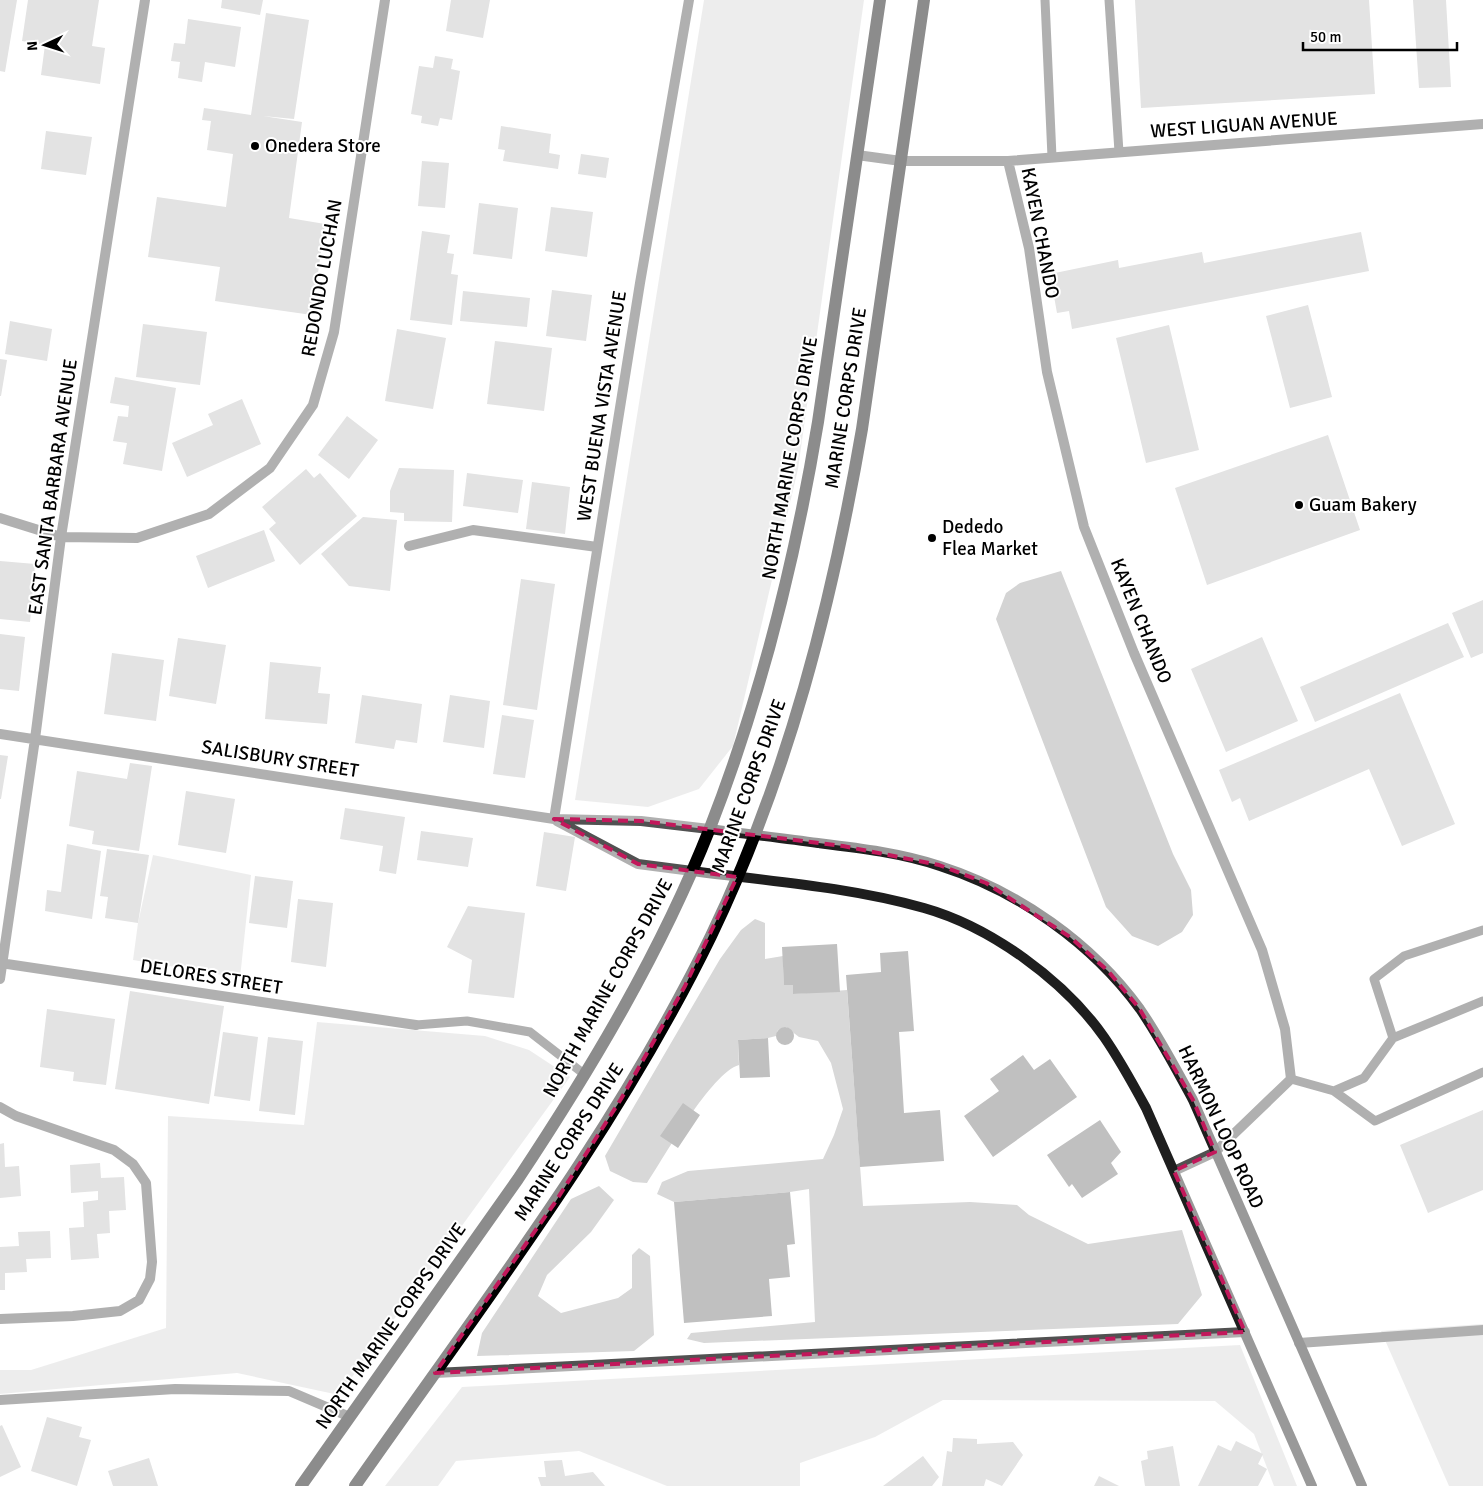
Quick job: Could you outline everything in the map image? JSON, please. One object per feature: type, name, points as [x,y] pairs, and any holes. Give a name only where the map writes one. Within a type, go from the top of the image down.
[{"type":"main road","name":"NORTH MARINE CORPS DRIVE","points":[[301,1486],[518,1179],[584,1074],[646,965],[692,871],[710,829],[758,686],[782,603],[795,547],[818,422],[880,0]]},
{"type":"main road","name":"MARINE CORPS DRIVE","points":[[355,1486],[554,1204],[616,1107],[685,986],[711,935],[755,835],[803,690],[838,556],[851,493],[862,429],[924,0]]},
{"type":"main road","name":"HARMON LOOP ROAD","points":[[710,829],[887,853],[939,865],[986,883],[1028,907],[1070,937],[1108,971],[1139,1008],[1165,1047],[1193,1100],[1362,1486]]},
{"type":"main road","points":[[692,871],[878,897],[926,909],[967,925],[1004,945],[1042,972],[1075,1002],[1103,1035],[1126,1070],[1142,1101],[1312,1486]]},
{"type":"street","name":"EAST SANTA BARBARA AVENUE","points":[[0,979],[35,738],[61,537],[145,0]]},
{"type":"street","name":"REDONDO LUCHAN","points":[[0,518],[61,537],[137,538],[208,514],[270,468],[313,405],[334,332],[385,0]]},
{"type":"street","name":"WEST BUENA VISTA AVENUE","points":[[554,819],[642,274],[689,0]]},
{"type":"street","name":"WEST LIGUAN AVENUE","points":[[1008,161],[1483,124]]},
{"type":"street","name":"KAYEN CHANDO","points":[[857,155],[901,161],[1008,161],[1029,248],[1047,372],[1084,527],[1134,653],[1262,950],[1285,1029],[1291,1079]]},
{"type":"street","points":[[409,546],[472,530],[598,547]]},
{"type":"street","name":"SALISBURY STREET","points":[[0,734],[554,819],[641,821],[710,829]]},
{"type":"street","name":"SALISBURY STREET","points":[[554,819],[638,864],[692,871]]},
{"type":"street","name":"DELORES STREET","points":[[1,963],[416,1025]]},
{"type":"street","points":[[1174,1171],[1215,1152],[1291,1079]]},
{"type":"street","points":[[0,1107],[16,1116],[114,1150],[133,1164],[146,1183],[152,1262],[150,1279],[139,1300],[120,1311],[73,1316],[0,1319]]},
{"type":"street","points":[[1299,1343],[1483,1330]]},
{"type":"street","points":[[435,1373],[1245,1332]]},
{"type":"street","points":[[0,1400],[175,1389],[289,1391],[350,1417]]},
{"type":"lane","points":[[1045,0],[1052,157]]},
{"type":"lane","points":[[1109,0],[1119,152]]},
{"type":"lane","points":[[1393,1038],[1374,979],[1404,956],[1483,930]]},
{"type":"lane","points":[[1334,1091],[1364,1078],[1393,1038],[1483,1001]]},
{"type":"lane","points":[[416,1025],[466,1022],[530,1032],[584,1074]]},
{"type":"lane","points":[[1291,1079],[1334,1091],[1375,1121],[1483,1072]]},
{"type":"highlighted area","points":[[554,819],[641,821],[843,846],[939,865],[986,883],[1070,937],[1108,971],[1139,1008],[1193,1100],[1215,1152],[1174,1171],[1245,1332],[435,1373],[554,1204],[621,1099],[685,986],[737,877],[638,864]]},
{"type":"shaded area","points":[[704,0],[864,0],[798,469],[733,746],[699,789],[648,807],[575,800]]},
{"type":"shaded area","points":[[1061,571],[1173,854],[1191,890],[1193,915],[1182,932],[1158,946],[1132,936],[1106,907],[996,619],[1006,593],[1020,583]]},
{"type":"shaded area","points":[[153,855],[251,875],[240,978],[133,960],[138,923]]},
{"type":"shaded area","points":[[755,919],[765,923],[765,959],[783,956],[784,985],[793,985],[793,994],[847,990],[863,1206],[970,1202],[1017,1205],[1029,1215],[1088,1244],[1182,1230],[1202,1295],[1178,1324],[704,1343],[687,1339],[691,1333],[815,1322],[809,1189],[674,1202],[657,1194],[662,1182],[688,1171],[823,1159],[843,1109],[831,1063],[818,1041],[799,1037],[786,1027],[778,1030],[776,1036],[738,1040],[739,1065],[728,1071],[702,1099],[647,1183],[633,1182],[610,1171],[605,1156],[720,959],[741,930]]},
{"type":"shaded area","points":[[317,1022],[485,1036],[529,1050],[570,1077],[339,1395],[237,1373],[0,1394],[0,1370],[31,1370],[166,1328],[168,1116],[304,1125]]},
{"type":"shaded area","points":[[599,1186],[614,1200],[591,1232],[547,1275],[538,1296],[561,1313],[618,1298],[632,1288],[632,1255],[639,1248],[650,1256],[654,1335],[634,1351],[477,1356],[482,1333],[571,1199]]},
{"type":"shaded area","points":[[1483,1324],[1483,1486],[1449,1486],[1381,1331]]},
{"type":"shaded area","points":[[1240,1345],[1297,1486],[1274,1486],[1254,1434],[1215,1401],[943,1400],[875,1437],[800,1463],[800,1486],[667,1486],[579,1451],[456,1461],[438,1486],[385,1486],[462,1387]]},
{"type":"building","points":[[0,0],[17,0],[5,72],[0,71]]},
{"type":"building","points":[[28,0],[99,0],[92,46],[105,48],[100,84],[41,75],[45,45],[22,41]]},
{"type":"building","points":[[222,0],[263,0],[260,15],[221,8]]},
{"type":"building","points":[[451,0],[490,0],[483,38],[446,31]]},
{"type":"building","points":[[1135,0],[1369,0],[1375,94],[1141,108]]},
{"type":"building","points":[[1413,0],[1446,0],[1451,87],[1419,88]]},
{"type":"building","points":[[266,13],[309,20],[294,119],[263,116],[302,122],[289,218],[325,224],[312,315],[215,301],[220,267],[148,257],[157,197],[226,207],[233,154],[207,150],[211,121],[202,120],[204,108],[251,115]]},
{"type":"building","points":[[188,19],[241,27],[235,67],[205,62],[202,82],[178,78],[180,62],[171,61],[174,43],[185,44]]},
{"type":"building","points":[[435,56],[453,59],[451,69],[460,71],[452,120],[440,118],[438,126],[421,123],[422,116],[411,114],[419,66],[433,68]]},
{"type":"building","points":[[501,126],[551,134],[549,153],[560,155],[558,169],[503,161],[505,150],[498,149]]},
{"type":"building","points":[[46,131],[92,137],[86,175],[41,169]]},
{"type":"building","points":[[581,154],[609,158],[606,178],[578,174]]},
{"type":"building","points":[[422,161],[449,163],[445,208],[418,206]]},
{"type":"building","points":[[479,203],[518,208],[512,259],[473,254]]},
{"type":"building","points":[[551,207],[593,212],[587,257],[545,251]]},
{"type":"building","points":[[422,231],[450,235],[447,253],[454,254],[451,274],[458,275],[452,325],[410,320]]},
{"type":"building","points":[[1361,232],[1369,271],[1072,329],[1069,311],[1057,313],[1050,274],[1118,260],[1119,268],[1202,252],[1204,263]]},
{"type":"building","points":[[552,290],[592,295],[586,341],[546,336]]},
{"type":"building","points":[[463,291],[530,298],[527,327],[460,321]]},
{"type":"building","points":[[1308,305],[1332,397],[1290,408],[1266,316]]},
{"type":"building","points":[[10,321],[52,329],[47,361],[5,354]]},
{"type":"building","points":[[143,324],[207,332],[200,385],[136,377]]},
{"type":"building","points":[[1169,325],[1199,450],[1146,463],[1116,338]]},
{"type":"building","points":[[397,329],[446,338],[433,409],[385,401]]},
{"type":"building","points":[[495,341],[552,348],[544,411],[487,404]]},
{"type":"building","points":[[0,359],[7,360],[1,396],[0,396]]},
{"type":"building","points":[[115,377],[176,388],[162,471],[123,464],[127,443],[113,441],[118,416],[128,417],[129,406],[110,403]]},
{"type":"building","points":[[242,399],[261,444],[187,477],[172,443],[213,425],[208,414]]},
{"type":"building","points":[[347,416],[378,440],[349,479],[318,455]]},
{"type":"building","points":[[1328,435],[1360,530],[1207,585],[1175,488]]},
{"type":"building","points":[[399,468],[454,470],[452,522],[404,521],[404,513],[390,512],[390,491]]},
{"type":"building","points":[[306,469],[314,478],[320,473],[357,516],[300,565],[269,529],[276,523],[262,507]]},
{"type":"building","points":[[467,473],[523,480],[518,513],[463,506]]},
{"type":"building","points":[[532,482],[570,487],[565,534],[526,529]]},
{"type":"building","points":[[363,517],[397,520],[390,591],[349,586],[321,554]]},
{"type":"building","points":[[264,530],[275,561],[208,588],[196,556]]},
{"type":"building","points":[[0,561],[35,564],[30,622],[0,619]]},
{"type":"building","points":[[521,579],[555,584],[537,710],[503,705]]},
{"type":"building","points":[[1483,600],[1483,653],[1471,658],[1452,613]]},
{"type":"building","points":[[1448,623],[1464,657],[1315,722],[1300,687]]},
{"type":"building","points":[[0,634],[25,637],[19,691],[0,689]]},
{"type":"building","points":[[1262,637],[1298,721],[1226,752],[1191,669]]},
{"type":"building","points":[[178,638],[226,645],[216,704],[169,696]]},
{"type":"building","points":[[112,653],[164,660],[156,721],[104,714]]},
{"type":"building","points":[[270,662],[321,667],[318,693],[330,694],[327,724],[265,719]]},
{"type":"building","points":[[1400,693],[1455,824],[1402,846],[1369,769],[1249,821],[1240,798],[1232,802],[1219,770]]},
{"type":"building","points":[[362,695],[422,704],[417,743],[396,740],[394,749],[355,743]]},
{"type":"building","points":[[450,695],[490,701],[484,748],[443,742]]},
{"type":"building","points":[[502,715],[534,720],[525,778],[493,774]]},
{"type":"building","points":[[0,755],[8,756],[1,799],[0,799]]},
{"type":"building","points":[[130,763],[152,766],[139,851],[92,844],[94,831],[69,826],[77,771],[127,779]]},
{"type":"building","points":[[186,791],[235,799],[226,853],[178,845]]},
{"type":"building","points":[[345,808],[405,817],[396,874],[379,871],[383,846],[340,839]]},
{"type":"building","points":[[421,831],[473,838],[468,867],[417,860]]},
{"type":"building","points":[[544,832],[575,837],[566,891],[536,886]]},
{"type":"building","points":[[67,844],[101,851],[92,919],[45,911],[47,890],[61,892]]},
{"type":"building","points":[[107,849],[149,855],[138,923],[105,918],[108,897],[100,896]]},
{"type":"building","points":[[255,876],[293,881],[287,928],[249,923]]},
{"type":"building","points":[[298,899],[333,903],[326,967],[291,962]]},
{"type":"building","points":[[468,906],[525,913],[514,998],[468,993],[472,960],[447,947]]},
{"type":"building","points":[[837,944],[840,992],[793,994],[793,985],[784,985],[782,947]]},
{"type":"building","points":[[908,951],[914,1031],[899,1032],[904,1113],[940,1110],[944,1161],[860,1167],[846,975],[881,972],[880,953]]},
{"type":"building","points":[[130,991],[224,1006],[209,1104],[115,1089]]},
{"type":"building","points":[[47,1009],[115,1019],[106,1085],[73,1081],[74,1072],[40,1067]]},
{"type":"building","points":[[785,1027],[791,1030],[794,1036],[791,1042],[785,1045],[779,1042],[776,1036],[779,1030]]},
{"type":"building","points":[[223,1032],[258,1037],[250,1101],[214,1096]]},
{"type":"building","points":[[268,1037],[303,1041],[295,1115],[259,1111]]},
{"type":"building","points":[[768,1038],[770,1077],[740,1078],[738,1040]]},
{"type":"building","points":[[1023,1055],[1034,1070],[1050,1059],[1077,1097],[993,1157],[964,1116],[999,1091],[990,1079]]},
{"type":"building","points":[[683,1103],[700,1115],[678,1148],[660,1136]]},
{"type":"building","points":[[1483,1110],[1483,1190],[1428,1213],[1400,1145]]},
{"type":"building","points":[[1100,1120],[1121,1152],[1111,1163],[1118,1174],[1082,1198],[1072,1184],[1069,1187],[1047,1155]]},
{"type":"building","points":[[4,1143],[5,1167],[19,1166],[21,1196],[0,1198],[0,1144]]},
{"type":"building","points":[[100,1163],[101,1178],[124,1177],[126,1210],[109,1211],[110,1233],[97,1234],[99,1258],[71,1260],[69,1228],[84,1227],[83,1202],[98,1200],[98,1191],[71,1193],[70,1165]]},
{"type":"building","points":[[790,1192],[795,1244],[787,1245],[790,1277],[769,1279],[772,1316],[684,1323],[674,1202]]},
{"type":"building","points":[[50,1231],[51,1258],[26,1259],[27,1272],[5,1273],[5,1290],[0,1290],[0,1247],[19,1246],[18,1232]]},
{"type":"building","points":[[47,1417],[82,1427],[79,1437],[91,1440],[77,1486],[31,1471]]},
{"type":"building","points":[[2,1425],[21,1467],[0,1477],[0,1426]]},
{"type":"building","points":[[953,1438],[977,1439],[977,1444],[1013,1442],[1023,1455],[1002,1486],[986,1479],[984,1486],[942,1486],[947,1451],[952,1452]]},
{"type":"building","points":[[1236,1441],[1263,1454],[1258,1464],[1267,1469],[1258,1486],[1198,1486],[1218,1445],[1231,1451]]},
{"type":"building","points":[[1173,1446],[1180,1486],[1145,1486],[1141,1461],[1148,1459],[1147,1451]]},
{"type":"building","points":[[923,1456],[939,1477],[932,1486],[883,1486]]},
{"type":"building","points":[[149,1458],[158,1486],[113,1486],[108,1471]]},
{"type":"building","points":[[562,1460],[565,1476],[593,1472],[605,1486],[541,1486],[538,1477],[546,1477],[544,1461]]},
{"type":"building","points":[[1099,1476],[1119,1486],[1094,1486]]},
{"type":"place","name":"Onedera Store","points":[[255,146]]},
{"type":"place","name":"Guam Bakery","points":[[1299,505]]},
{"type":"place","name":"Dededo Flea Market","points":[[932,538]]}]
